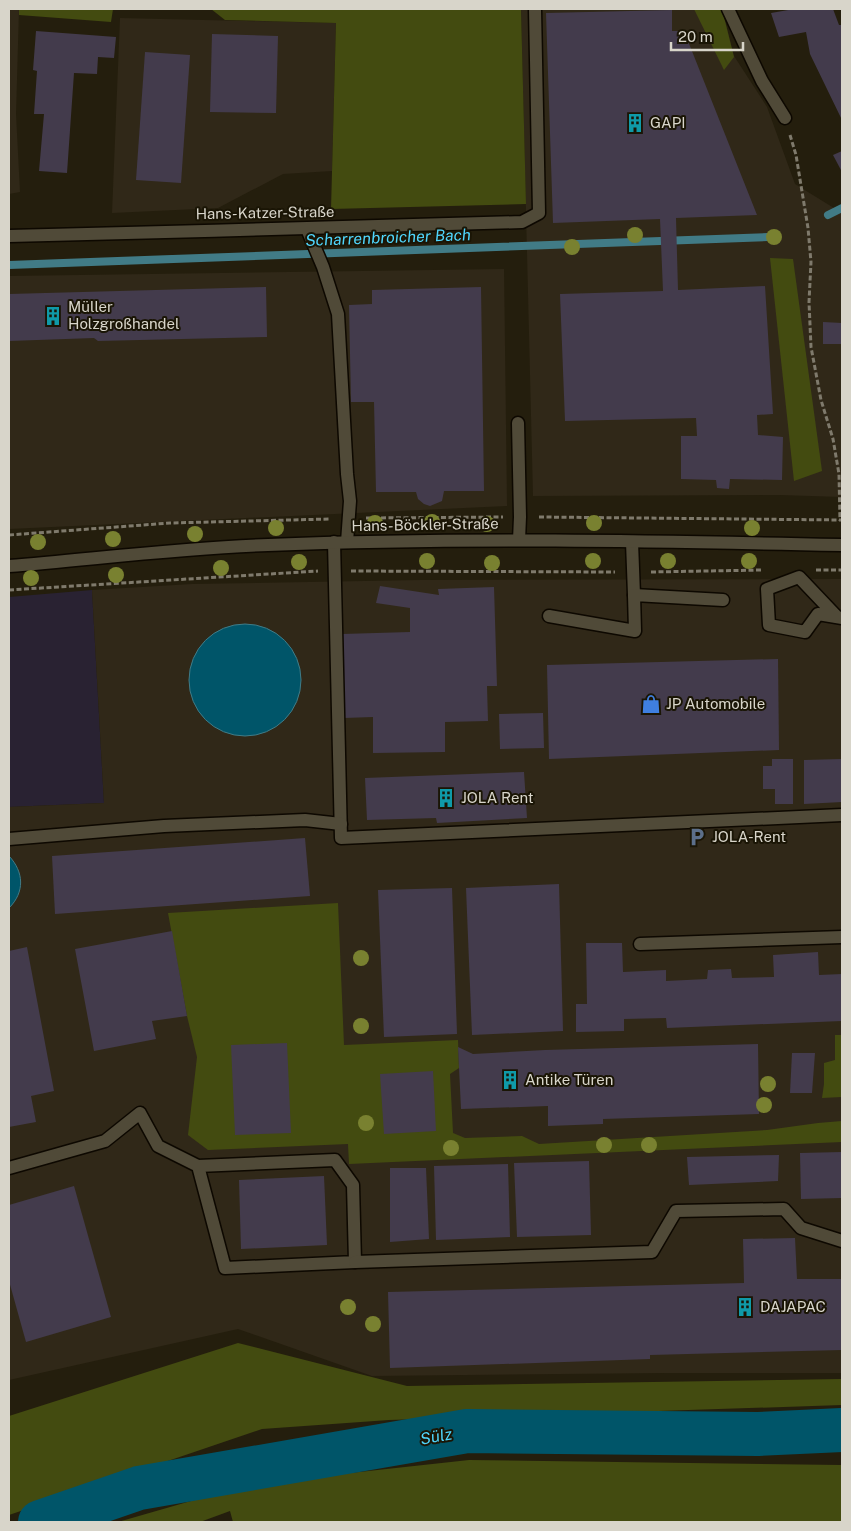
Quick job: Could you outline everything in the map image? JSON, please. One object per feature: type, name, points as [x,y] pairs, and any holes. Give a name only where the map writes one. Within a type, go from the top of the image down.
[{"type":"street","name":"Hans-Katzer-Straße","points":[[9,236],[522,222],[539,213],[536,9]]},
{"type":"street","points":[[728,9],[762,81],[785,118]]},
{"type":"street","points":[[307,229],[323,267],[338,314],[350,501],[334,570],[341,838],[842,815]]},
{"type":"street","points":[[518,423],[519,540]]},
{"type":"street","name":"Hans-Böckler-Straße","points":[[9,566],[199,549],[340,542],[519,540],[842,545]]},
{"type":"street","points":[[549,616],[634,631],[632,542]]},
{"type":"street","points":[[799,577],[840,617],[818,614],[805,632],[769,625],[768,589],[799,577]]},
{"type":"street","points":[[634,595],[723,600]]},
{"type":"street","points":[[9,839],[164,826],[305,820],[341,824]]},
{"type":"street","points":[[640,944],[842,937]]},
{"type":"street","points":[[9,1168],[106,1140],[140,1113],[158,1146],[198,1166],[335,1160],[353,1185],[355,1262]]},
{"type":"street","points":[[198,1166],[225,1268],[652,1252],[676,1211],[784,1209],[801,1228],[842,1241]]},
{"type":"path","points":[[785,118],[796,156],[808,228],[811,262],[809,302],[811,347],[821,400],[833,438],[838,465],[841,520]]},
{"type":"path","points":[[9,590],[334,570],[633,572],[770,570]]},
{"type":"path","points":[[809,570],[842,570]]},
{"type":"shaded area","points":[[9,9],[19,9],[16,114],[20,192],[9,194]]},
{"type":"shaded area","points":[[521,9],[722,9],[734,56],[767,107],[795,184],[842,213],[842,497],[780,495],[533,496]]},
{"type":"shaded area","points":[[120,18],[336,23],[332,171],[283,174],[218,208],[112,213]]},
{"type":"shaded area","points":[[504,269],[507,506],[9,529],[9,276]]},
{"type":"shaded area","points":[[842,579],[842,1373],[372,1376],[238,1329],[9,1380],[9,807],[104,803],[92,590],[192,584],[420,580]]},
{"type":"shaded area","points":[[92,590],[104,803],[9,807],[9,597]]},
{"type":"green space","points":[[19,9],[113,9],[111,22],[19,15]]},
{"type":"green space","points":[[211,9],[521,9],[526,204],[331,209],[336,23],[225,20]]},
{"type":"green space","points":[[694,9],[722,9],[734,57],[724,70]]},
{"type":"green space","points":[[770,258],[793,259],[822,471],[794,481]]},
{"type":"green space","points":[[338,903],[344,1045],[458,1040],[459,1068],[450,1074],[453,1133],[465,1138],[522,1136],[539,1144],[767,1130],[842,1121],[842,1142],[349,1164],[348,1144],[208,1150],[188,1135],[197,1057],[187,1016],[168,913]]},
{"type":"green space","points":[[835,1035],[842,1035],[842,1097],[822,1098],[824,1063],[835,1060]]},
{"type":"green space","points":[[238,1343],[407,1386],[842,1379],[842,1405],[389,1420],[262,1429],[9,1515],[9,1416]]},
{"type":"green space","points":[[469,1460],[842,1465],[842,1522],[233,1522],[230,1511],[200,1522],[118,1522],[250,1484]]},
{"type":"water","points":[[245,624],[267,628],[285,640],[297,658],[301,680],[297,702],[285,720],[267,732],[245,736],[223,732],[205,720],[193,702],[189,680],[193,658],[205,640],[223,628]]},
{"type":"water","points":[[9,856],[18,869],[21,882],[18,895],[9,908]]},
{"type":"building","points":[[794,9],[833,9],[839,25],[842,25],[842,120],[810,54],[806,32],[779,37],[771,13]]},
{"type":"building","points":[[672,10],[672,31],[684,31],[757,215],[676,218],[678,290],[765,286],[773,414],[757,415],[758,435],[783,437],[782,480],[730,479],[729,489],[717,488],[716,480],[681,479],[681,436],[697,436],[696,418],[565,421],[560,294],[663,291],[660,219],[553,223],[546,13]]},
{"type":"building","points":[[36,31],[116,37],[114,58],[98,57],[97,74],[74,73],[67,173],[39,171],[44,114],[34,114],[37,71],[33,70]]},
{"type":"building","points":[[212,34],[278,36],[276,113],[210,112]]},
{"type":"building","points":[[145,52],[190,55],[181,183],[136,180]]},
{"type":"building","points":[[842,151],[842,172],[833,155]]},
{"type":"building","points":[[266,287],[267,337],[98,341],[94,338],[9,341],[9,294]]},
{"type":"building","points":[[481,287],[484,491],[444,491],[442,501],[430,506],[418,499],[416,492],[376,492],[374,402],[351,402],[349,305],[372,304],[372,290]]},
{"type":"building","points":[[823,322],[842,323],[842,344],[823,344]]},
{"type":"building","points":[[380,586],[439,595],[438,589],[494,587],[497,686],[487,686],[488,721],[445,722],[445,752],[373,753],[373,717],[344,718],[342,634],[410,632],[410,608],[376,603]]},
{"type":"building","points":[[778,659],[779,750],[549,759],[547,665]]},
{"type":"building","points":[[543,713],[544,748],[500,749],[499,714]]},
{"type":"building","points":[[772,759],[793,759],[793,804],[775,804],[775,789],[763,789],[763,766],[772,766]]},
{"type":"building","points":[[842,759],[842,802],[804,804],[804,760]]},
{"type":"building","name":"JOLA Rent","points":[[524,772],[527,818],[437,823],[436,818],[367,820],[365,778]]},
{"type":"building","points":[[305,838],[310,896],[55,914],[52,856]]},
{"type":"building","points":[[559,884],[563,1031],[472,1035],[466,888]]},
{"type":"building","points":[[452,888],[457,1034],[384,1037],[378,890]]},
{"type":"building","points":[[172,931],[187,1016],[152,1021],[156,1039],[94,1051],[75,949]]},
{"type":"building","points":[[586,943],[622,943],[623,972],[666,970],[666,981],[707,979],[708,970],[731,969],[732,978],[774,977],[773,955],[818,952],[819,975],[842,974],[842,1021],[667,1028],[666,1018],[624,1019],[624,1031],[576,1032],[576,1004],[587,1004]]},
{"type":"building","points":[[27,947],[54,1091],[31,1096],[36,1122],[9,1127],[9,951]]},
{"type":"building","points":[[287,1043],[291,1133],[235,1135],[231,1045]]},
{"type":"building","points":[[758,1044],[759,1114],[603,1119],[603,1124],[548,1126],[548,1106],[461,1109],[458,1047],[473,1054]]},
{"type":"building","points":[[792,1053],[815,1053],[812,1093],[790,1093]]},
{"type":"building","points":[[433,1071],[436,1131],[384,1134],[380,1074]]},
{"type":"building","points":[[842,1152],[842,1198],[801,1199],[800,1153]]},
{"type":"building","points":[[779,1155],[778,1181],[689,1185],[687,1157]]},
{"type":"building","points":[[589,1161],[591,1235],[517,1237],[514,1163]]},
{"type":"building","points":[[508,1164],[510,1237],[436,1240],[434,1166]]},
{"type":"building","points":[[390,1168],[426,1168],[429,1239],[390,1242]]},
{"type":"building","points":[[324,1176],[327,1245],[241,1249],[239,1180]]},
{"type":"building","points":[[74,1186],[111,1317],[26,1342],[9,1281],[9,1205]]},
{"type":"building","points":[[795,1238],[797,1279],[841,1279],[842,1350],[650,1355],[650,1359],[390,1368],[388,1292],[744,1283],[743,1239]]},
{"type":"waterway","name":"Scharrenbroicher Bach","points":[[828,215],[842,208]]},
{"type":"waterway","name":"Scharrenbroicher Bach","points":[[9,265],[768,237]]},
{"type":"waterway","name":"Sülz","points":[[40,1522],[139,1488],[467,1431],[758,1434],[842,1430]]},
{"type":"place","name":"GAPI","points":[[635,123]]},
{"type":"place","name":"Müller Holzgroßhandel","points":[[53,316]]},
{"type":"place","name":"JP Automobile","points":[[651,704]]},
{"type":"place","name":"JOLA Rent","points":[[446,798]]},
{"type":"place","name":"JOLA-Rent","points":[[697,837]]},
{"type":"place","name":"Antike Türen","points":[[510,1080]]},
{"type":"place","name":"DAJAPAC","points":[[745,1307]]}]
